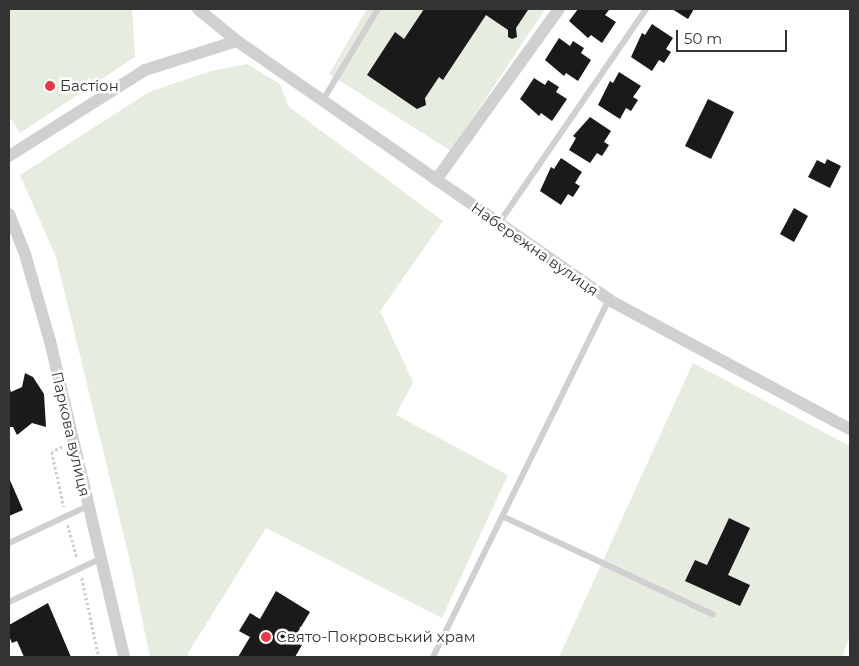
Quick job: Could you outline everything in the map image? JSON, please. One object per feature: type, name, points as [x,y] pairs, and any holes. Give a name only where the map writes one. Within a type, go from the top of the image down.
[{"type":"street","name":"Набережна вулиця","points":[[198,9],[237,41],[609,300],[850,429]]},
{"type":"street","points":[[436,180],[559,9]]},
{"type":"street","points":[[9,156],[145,70],[237,41]]},
{"type":"street","name":"Паркова вулиця","points":[[9,214],[30,271],[124,657]]},
{"type":"lane","points":[[323,100],[378,9]]},
{"type":"lane","points":[[499,223],[646,9]]},
{"type":"lane","points":[[433,657],[504,518],[609,300]]},
{"type":"lane","points":[[9,543],[88,506]]},
{"type":"lane","points":[[504,518],[712,614]]},
{"type":"lane","points":[[9,602],[100,559]]},
{"type":"path","points":[[73,442],[52,452],[99,657]]},
{"type":"shaded area","name":"Бастіон","points":[[9,9],[132,9],[135,57],[20,133],[9,116]]},
{"type":"shaded area","points":[[367,9],[545,9],[451,151],[329,74]]},
{"type":"shaded area","points":[[247,64],[280,84],[289,107],[443,221],[380,311],[413,382],[396,415],[508,475],[442,618],[266,528],[188,653],[189,657],[150,657],[130,561],[56,257],[20,175],[149,92],[211,71]]},
{"type":"shaded area","points":[[693,363],[850,446],[850,635],[842,657],[559,657]]},
{"type":"building","points":[[424,9],[528,10],[516,28],[517,37],[512,39],[508,37],[508,30],[486,15],[443,80],[439,77],[425,98],[426,105],[417,109],[367,75],[395,32],[404,39]]},
{"type":"building","points":[[578,9],[609,10],[605,15],[616,22],[602,43],[591,35],[588,38],[569,21]]},
{"type":"building","points":[[672,9],[694,9],[688,19]]},
{"type":"building","points":[[652,24],[673,38],[666,49],[671,52],[664,63],[659,60],[652,71],[631,57],[642,33],[645,35]]},
{"type":"building","points":[[559,38],[570,46],[573,41],[584,48],[581,53],[591,60],[578,81],[566,73],[564,76],[545,60]]},
{"type":"building","points":[[619,72],[641,86],[633,97],[638,100],[631,111],[626,108],[620,119],[598,105],[610,81],[613,83]]},
{"type":"building","points":[[534,78],[545,85],[548,80],[559,87],[556,92],[567,99],[552,121],[541,113],[539,116],[520,99]]},
{"type":"building","points":[[708,99],[734,112],[711,159],[685,146]]},
{"type":"building","points":[[590,117],[611,131],[604,142],[609,145],[602,156],[597,153],[590,163],[569,150],[576,138],[573,136]]},
{"type":"building","points":[[561,158],[582,172],[575,183],[580,186],[573,197],[568,194],[561,205],[540,191],[551,167],[554,169]]},
{"type":"building","points":[[827,159],[841,166],[830,188],[808,177],[817,160],[825,164]]},
{"type":"building","points":[[794,208],[808,216],[794,242],[780,234]]},
{"type":"building","points":[[25,373],[33,377],[44,394],[46,427],[32,423],[17,435],[13,427],[9,427],[9,387],[11,392],[22,387]]},
{"type":"building","points":[[9,478],[23,510],[9,516]]},
{"type":"building","points":[[729,518],[750,528],[728,575],[750,585],[740,606],[685,581],[695,560],[707,565]]},
{"type":"building","points":[[276,591],[310,612],[293,640],[302,645],[295,657],[238,657],[250,637],[239,631],[250,613],[260,619]]},
{"type":"building","points":[[48,603],[71,657],[24,657],[17,641],[12,643],[9,636],[9,625]]},
{"type":"place","name":"Бастіон","points":[[50,86]]},
{"type":"place","name":"Свято-Покровський храм","points":[[266,637]]}]
